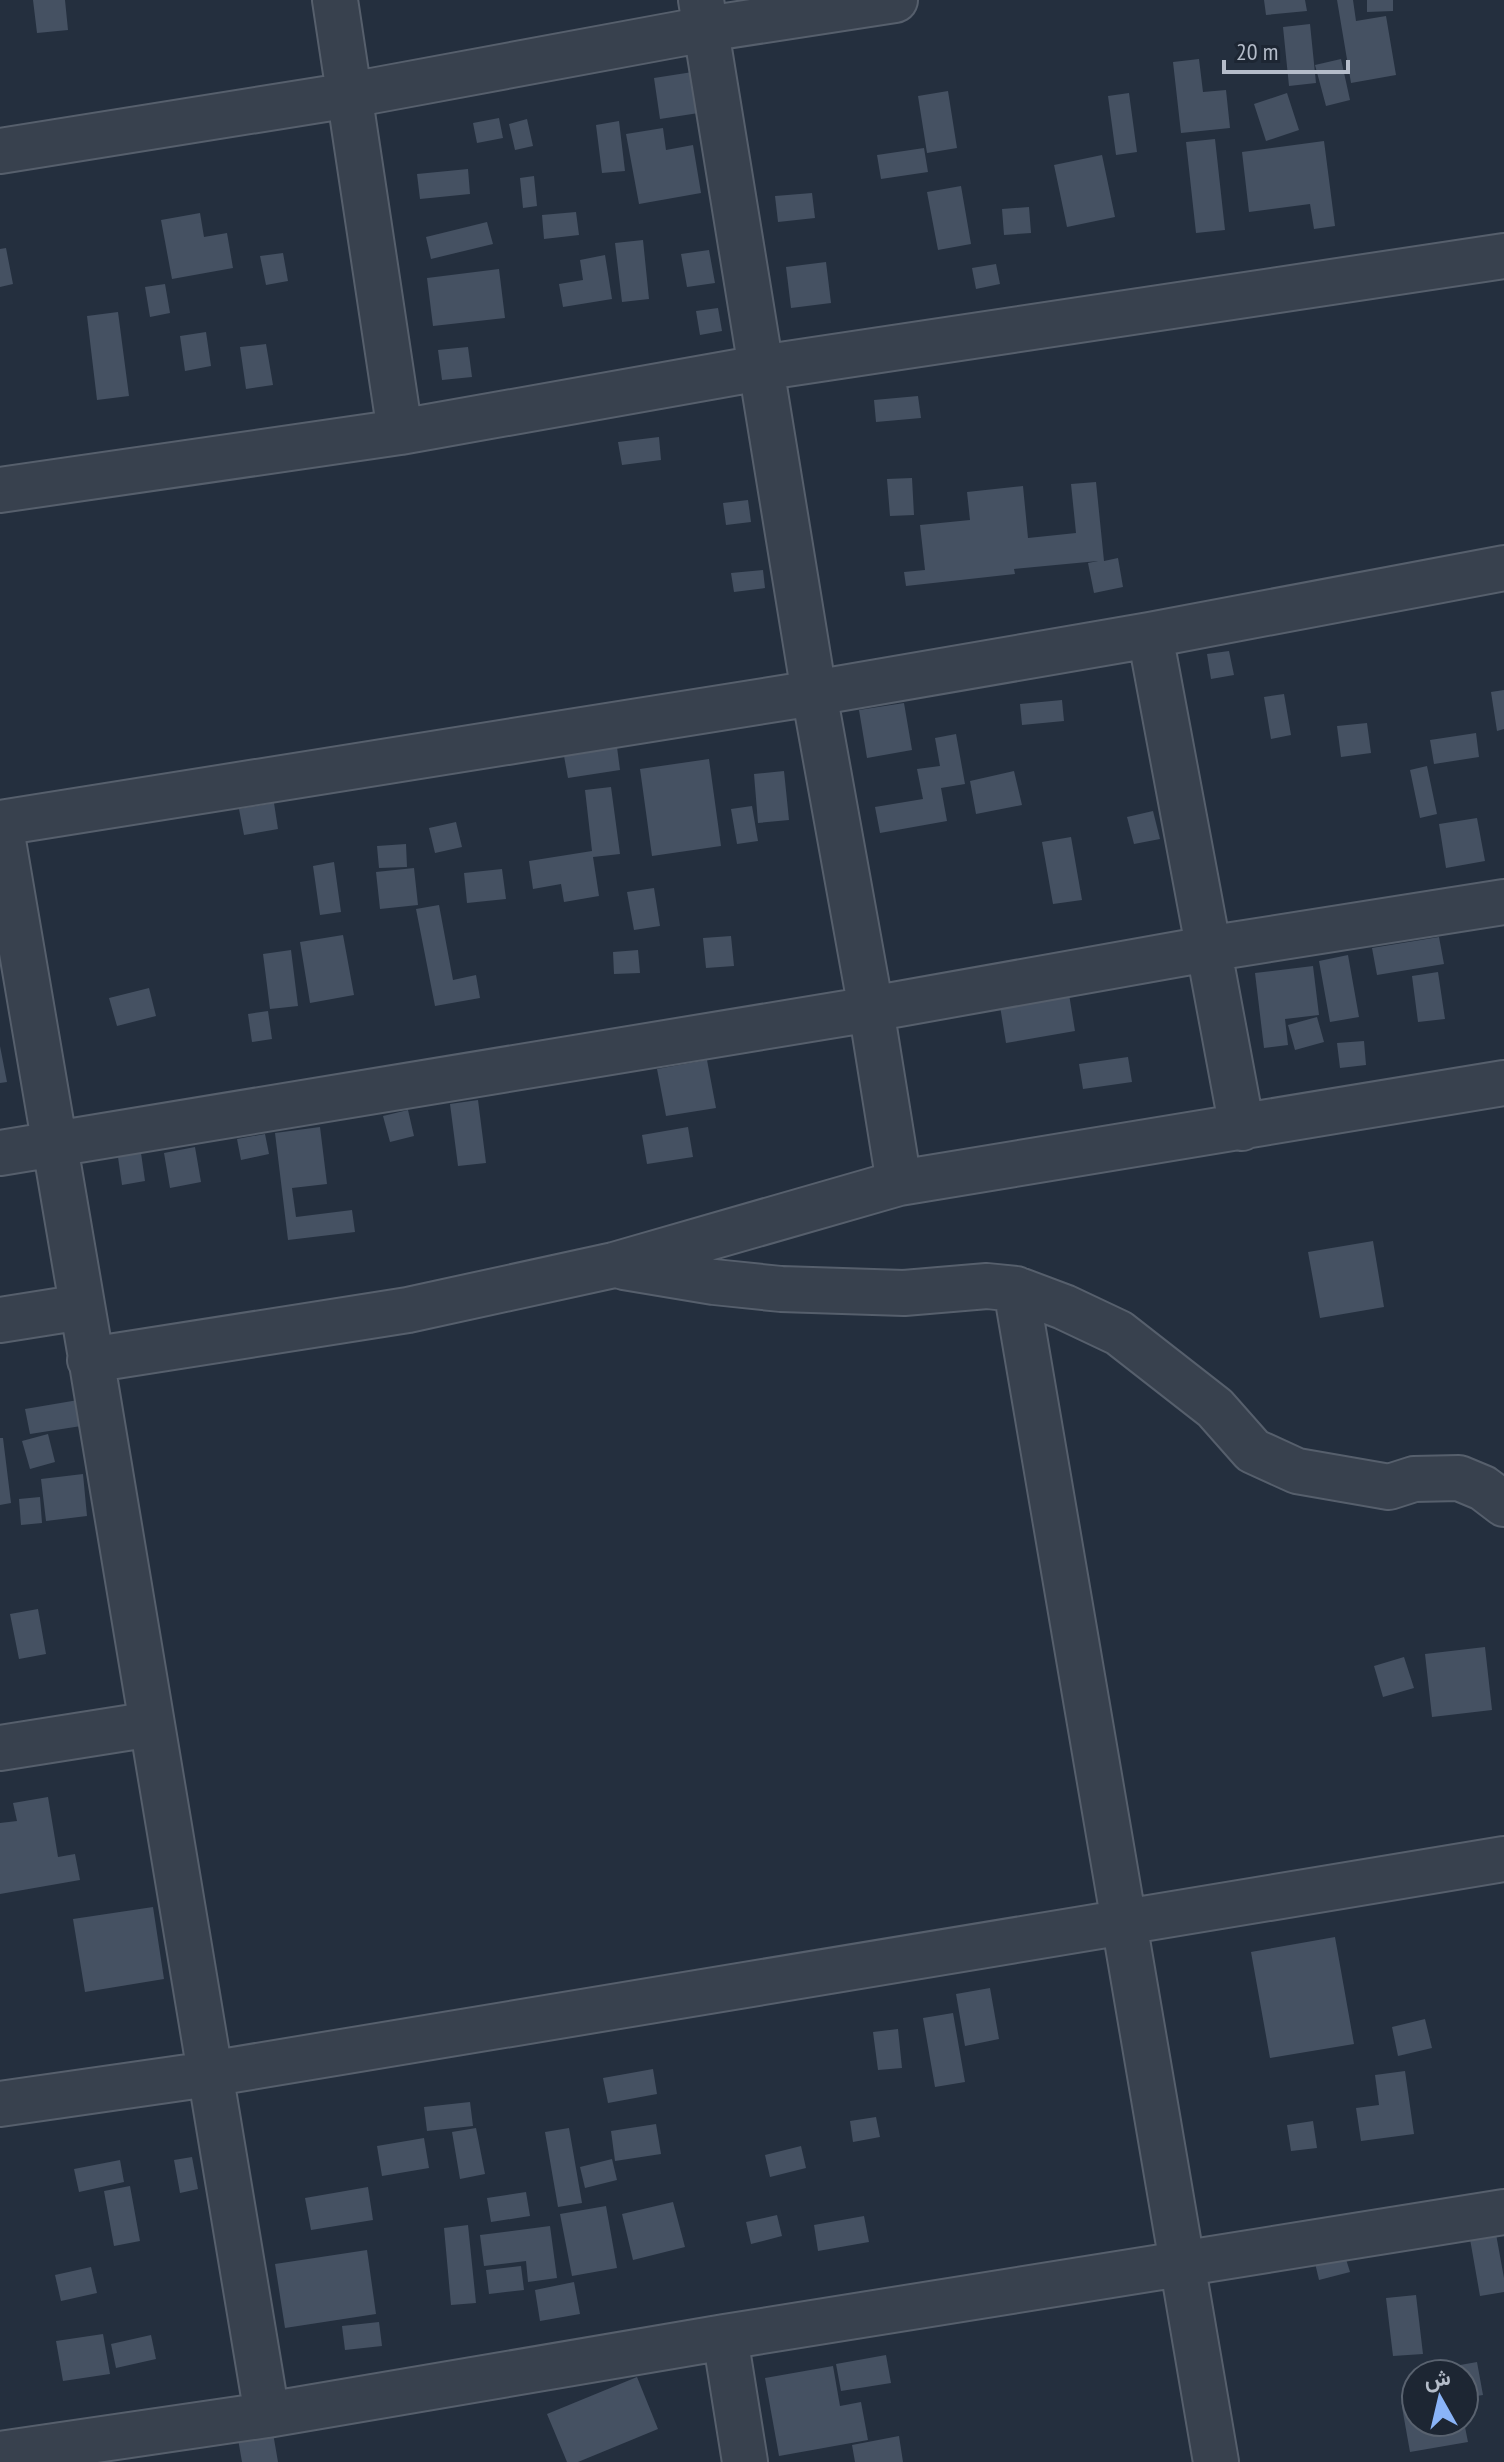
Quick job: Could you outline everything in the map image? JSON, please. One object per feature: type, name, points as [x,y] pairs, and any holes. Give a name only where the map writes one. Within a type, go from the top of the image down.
[{"type":"street","points":[[335,0],[400,432]]},
{"type":"street","points":[[0,151],[350,95],[704,15],[895,0]]},
{"type":"street","points":[[704,15],[814,693],[899,1183]]},
{"type":"street","points":[[0,490],[400,432],[760,368],[1504,256]]},
{"type":"street","points":[[267,2415],[90,1360],[57,1145],[0,823],[814,693],[1150,635],[1504,568]]},
{"type":"street","points":[[1150,635],[1242,1128]]},
{"type":"street","points":[[0,1153],[871,1009],[1207,949],[1504,902]]},
{"type":"street","points":[[90,1360],[408,1310],[614,1265],[899,1183],[1504,1083]]},
{"type":"street","points":[[614,1265],[714,1282],[781,1289],[904,1293],[987,1286],[1016,1289],[1119,1333],[1215,1408],[1253,1451],[1297,1471],[1389,1487],[1414,1479],[1459,1478],[1483,1488],[1504,1504]]},
{"type":"street","points":[[1016,1289],[1216,2462]]},
{"type":"street","points":[[0,1320],[82,1307]]},
{"type":"street","points":[[0,1748],[152,1724]]},
{"type":"street","points":[[0,2104],[209,2074],[1504,1859]]},
{"type":"street","points":[[0,2454],[267,2415],[1181,2262],[1504,2212]]},
{"type":"street","points":[[725,2337],[745,2462]]},
{"type":"building","points":[[33,0],[65,0],[68,30],[37,33]]},
{"type":"building","points":[[1264,0],[1305,0],[1307,11],[1266,15]]},
{"type":"building","points":[[1337,0],[1353,0],[1356,21],[1386,16],[1396,75],[1351,83]]},
{"type":"building","points":[[1367,0],[1393,0],[1393,11],[1367,12]]},
{"type":"building","points":[[1310,24],[1316,83],[1289,86],[1283,27]]},
{"type":"building","points":[[1199,59],[1203,92],[1226,90],[1230,128],[1181,133],[1173,62]]},
{"type":"building","points":[[1341,59],[1350,100],[1326,106],[1315,65]]},
{"type":"building","points":[[699,71],[705,112],[660,119],[654,78]]},
{"type":"building","points":[[948,91],[957,148],[927,153],[918,96]]},
{"type":"building","points":[[1129,93],[1137,152],[1116,155],[1108,96]]},
{"type":"building","points":[[1287,93],[1299,130],[1266,141],[1254,104]]},
{"type":"building","points":[[499,118],[503,138],[477,143],[473,123]]},
{"type":"building","points":[[527,119],[533,146],[515,150],[509,124]]},
{"type":"building","points":[[619,121],[625,171],[602,173],[596,125]]},
{"type":"building","points":[[663,128],[666,150],[693,145],[701,193],[639,204],[626,134]]},
{"type":"building","points":[[1215,139],[1225,230],[1196,233],[1186,142]]},
{"type":"building","points":[[1324,141],[1335,226],[1314,229],[1310,204],[1249,212],[1242,152]]},
{"type":"building","points":[[924,148],[928,172],[881,179],[877,155]]},
{"type":"building","points":[[1102,155],[1115,217],[1067,227],[1054,165]]},
{"type":"building","points":[[468,169],[470,194],[420,199],[417,174]]},
{"type":"building","points":[[534,176],[537,206],[523,208],[520,178]]},
{"type":"building","points":[[961,186],[971,244],[938,250],[927,192]]},
{"type":"building","points":[[812,193],[815,218],[778,222],[775,196]]},
{"type":"building","points":[[1029,207],[1031,233],[1004,235],[1002,209]]},
{"type":"building","points":[[576,212],[579,235],[544,239],[542,215]]},
{"type":"building","points":[[200,213],[204,237],[227,233],[233,268],[172,279],[161,220]]},
{"type":"building","points":[[487,222],[493,244],[431,259],[426,237]]},
{"type":"building","points":[[643,240],[649,299],[622,302],[615,243]]},
{"type":"building","points":[[6,248],[13,284],[0,287],[0,249]]},
{"type":"building","points":[[709,250],[715,283],[687,287],[681,254]]},
{"type":"building","points":[[283,253],[288,281],[266,285],[260,256]]},
{"type":"building","points":[[605,255],[612,299],[563,307],[559,284],[583,280],[580,260]]},
{"type":"building","points":[[826,262],[831,303],[791,308],[786,267]]},
{"type":"building","points":[[996,264],[1000,284],[976,289],[972,268]]},
{"type":"building","points":[[499,269],[505,318],[433,326],[427,278]]},
{"type":"building","points":[[165,284],[170,313],[150,317],[145,287]]},
{"type":"building","points":[[718,308],[722,331],[700,335],[696,311]]},
{"type":"building","points":[[118,312],[129,396],[97,400],[87,316]]},
{"type":"building","points":[[206,332],[211,366],[185,371],[180,336]]},
{"type":"building","points":[[266,344],[273,385],[246,389],[240,347]]},
{"type":"building","points":[[468,347],[472,377],[442,380],[438,350]]},
{"type":"building","points":[[918,396],[921,418],[876,422],[874,400]]},
{"type":"building","points":[[659,437],[661,460],[622,465],[618,442]]},
{"type":"building","points":[[912,478],[914,515],[890,516],[887,479]]},
{"type":"building","points":[[1096,482],[1104,561],[1118,558],[1123,587],[1094,593],[1088,563],[1098,561],[1014,569],[1015,574],[906,586],[904,572],[925,570],[920,525],[970,520],[967,492],[1023,486],[1028,538],[1076,533],[1071,484]]},
{"type":"building","points":[[748,500],[751,522],[726,525],[723,503]]},
{"type":"building","points":[[763,570],[765,588],[734,592],[731,573]]},
{"type":"building","points":[[1229,651],[1234,675],[1211,679],[1207,654]]},
{"type":"building","points":[[1504,690],[1504,729],[1497,731],[1491,692]]},
{"type":"building","points":[[1284,694],[1291,735],[1271,739],[1264,697]]},
{"type":"building","points":[[1062,700],[1064,721],[1022,725],[1020,704]]},
{"type":"building","points":[[904,703],[912,750],[867,758],[859,710]]},
{"type":"building","points":[[1367,723],[1371,753],[1341,757],[1337,726]]},
{"type":"building","points":[[1476,733],[1479,757],[1434,764],[1430,740]]},
{"type":"building","points":[[956,734],[965,784],[941,788],[947,821],[880,833],[875,807],[923,799],[917,769],[940,766],[935,738]]},
{"type":"building","points":[[617,747],[620,770],[568,778],[564,756]]},
{"type":"building","points":[[709,759],[721,846],[652,856],[640,769]]},
{"type":"building","points":[[1427,766],[1437,814],[1420,818],[1410,770]]},
{"type":"building","points":[[784,771],[789,820],[758,823],[754,774]]},
{"type":"building","points":[[1014,771],[1022,805],[976,814],[970,781]]},
{"type":"building","points":[[611,787],[620,854],[593,857],[599,896],[564,902],[561,884],[533,889],[529,861],[592,851],[585,790]]},
{"type":"building","points":[[274,803],[278,829],[244,835],[239,809]]},
{"type":"building","points":[[752,806],[758,841],[737,844],[731,809]]},
{"type":"building","points":[[1153,811],[1160,839],[1134,844],[1127,817]]},
{"type":"building","points":[[1477,818],[1485,861],[1446,868],[1439,824]]},
{"type":"building","points":[[456,822],[462,847],[435,853],[429,828]]},
{"type":"building","points":[[1071,837],[1082,900],[1053,904],[1042,842]]},
{"type":"building","points":[[406,844],[407,867],[379,868],[377,846]]},
{"type":"building","points":[[334,862],[341,912],[320,915],[313,866]]},
{"type":"building","points":[[414,868],[418,905],[380,909],[376,872]]},
{"type":"building","points":[[502,869],[506,899],[467,903],[464,873]]},
{"type":"building","points":[[654,888],[660,926],[634,930],[627,892]]},
{"type":"building","points":[[439,905],[453,980],[476,975],[480,998],[435,1006],[416,909]]},
{"type":"building","points":[[343,935],[354,995],[310,1003],[300,942]]},
{"type":"building","points":[[731,936],[734,966],[706,968],[703,938]]},
{"type":"building","points":[[1439,937],[1444,964],[1377,975],[1372,948]]},
{"type":"building","points":[[291,950],[298,1006],[270,1009],[263,954]]},
{"type":"building","points":[[638,950],[640,973],[614,974],[613,952]]},
{"type":"building","points":[[1348,955],[1359,1017],[1330,1022],[1319,961]]},
{"type":"building","points":[[1313,966],[1319,1015],[1285,1019],[1288,1045],[1264,1048],[1255,973]]},
{"type":"building","points":[[1438,972],[1445,1019],[1418,1022],[1412,976]]},
{"type":"building","points":[[149,988],[156,1016],[117,1026],[109,998]]},
{"type":"building","points":[[1069,994],[1075,1031],[1006,1043],[1000,1006]]},
{"type":"building","points":[[268,1011],[272,1039],[252,1042],[248,1014]]},
{"type":"building","points":[[1317,1017],[1324,1042],[1295,1050],[1288,1025]]},
{"type":"building","points":[[1364,1041],[1366,1065],[1340,1068],[1337,1043]]},
{"type":"building","points":[[0,1046],[7,1082],[0,1083]]},
{"type":"building","points":[[1128,1057],[1132,1082],[1083,1089],[1079,1064]]},
{"type":"building","points":[[707,1060],[716,1108],[666,1116],[657,1069]]},
{"type":"building","points":[[478,1100],[486,1163],[458,1166],[450,1104]]},
{"type":"building","points":[[408,1110],[414,1136],[390,1142],[383,1116]]},
{"type":"building","points":[[320,1127],[327,1184],[292,1188],[296,1217],[352,1210],[355,1232],[288,1240],[275,1133]]},
{"type":"building","points":[[688,1127],[693,1157],[647,1164],[642,1135]]},
{"type":"building","points":[[265,1134],[269,1154],[241,1160],[237,1139]]},
{"type":"building","points":[[195,1147],[201,1182],[170,1188],[164,1153]]},
{"type":"building","points":[[141,1153],[145,1181],[122,1185],[118,1157]]},
{"type":"building","points":[[1373,1241],[1384,1307],[1320,1318],[1308,1252]]},
{"type":"building","points":[[90,1398],[94,1424],[30,1434],[25,1409]]},
{"type":"building","points":[[48,1434],[55,1462],[30,1469],[22,1441]]},
{"type":"building","points":[[0,1438],[3,1438],[11,1503],[0,1505]]},
{"type":"building","points":[[83,1474],[87,1516],[46,1521],[41,1479]]},
{"type":"building","points":[[40,1497],[42,1523],[21,1525],[19,1499]]},
{"type":"building","points":[[38,1609],[46,1654],[19,1659],[10,1614]]},
{"type":"building","points":[[1485,1647],[1492,1710],[1432,1717],[1425,1654]]},
{"type":"building","points":[[1404,1657],[1414,1688],[1383,1697],[1374,1666]]},
{"type":"building","points":[[48,1797],[58,1857],[75,1854],[80,1880],[0,1894],[0,1823],[17,1821],[13,1803]]},
{"type":"building","points":[[153,1907],[164,1979],[85,1992],[73,1919]]},
{"type":"building","points":[[1335,1937],[1354,2044],[1270,2058],[1251,1952]]},
{"type":"building","points":[[990,1988],[999,2039],[965,2046],[956,1994]]},
{"type":"building","points":[[953,2013],[965,2082],[935,2087],[923,2018]]},
{"type":"building","points":[[1425,2019],[1432,2048],[1398,2056],[1392,2027]]},
{"type":"building","points":[[898,2029],[902,2068],[878,2070],[873,2032]]},
{"type":"building","points":[[653,2069],[657,2094],[608,2103],[603,2078]]},
{"type":"building","points":[[1405,2071],[1414,2134],[1361,2141],[1356,2108],[1379,2105],[1375,2075]]},
{"type":"building","points":[[470,2102],[473,2126],[427,2131],[424,2107]]},
{"type":"building","points":[[876,2117],[880,2137],[853,2142],[850,2121]]},
{"type":"building","points":[[1313,2121],[1317,2148],[1291,2151],[1287,2125]]},
{"type":"building","points":[[656,2124],[661,2154],[615,2161],[611,2131]]},
{"type":"building","points":[[476,2128],[485,2174],[460,2179],[452,2132]]},
{"type":"building","points":[[569,2128],[582,2203],[558,2207],[545,2132]]},
{"type":"building","points":[[424,2138],[429,2168],[382,2176],[377,2146]]},
{"type":"building","points":[[801,2146],[806,2168],[770,2177],[765,2155]]},
{"type":"building","points":[[192,2157],[198,2189],[180,2193],[174,2160]]},
{"type":"building","points":[[612,2159],[617,2180],[585,2188],[580,2167]]},
{"type":"building","points":[[120,2160],[124,2182],[79,2192],[74,2169]]},
{"type":"building","points":[[130,2186],[140,2241],[114,2246],[104,2191]]},
{"type":"building","points":[[368,2187],[373,2220],[311,2230],[305,2198]]},
{"type":"building","points":[[526,2192],[530,2216],[491,2222],[487,2198]]},
{"type":"building","points":[[673,2202],[685,2247],[633,2260],[622,2214]]},
{"type":"building","points":[[606,2206],[617,2268],[572,2276],[560,2214]]},
{"type":"building","points":[[777,2215],[782,2236],[751,2244],[746,2222]]},
{"type":"building","points":[[864,2216],[869,2242],[818,2251],[814,2225]]},
{"type":"building","points":[[468,2225],[476,2303],[451,2305],[444,2228]]},
{"type":"building","points":[[550,2226],[557,2278],[528,2282],[526,2261],[484,2266],[480,2235]]},
{"type":"building","points":[[1496,2234],[1504,2292],[1480,2296],[1470,2239]]},
{"type":"building","points":[[367,2250],[376,2314],[285,2328],[275,2264]]},
{"type":"building","points":[[1345,2256],[1350,2272],[1319,2280],[1315,2263]]},
{"type":"building","points":[[521,2266],[524,2290],[489,2294],[486,2270]]},
{"type":"building","points":[[91,2267],[97,2293],[61,2301],[55,2275]]},
{"type":"building","points":[[574,2282],[580,2314],[540,2321],[535,2290]]},
{"type":"building","points":[[1416,2295],[1423,2354],[1393,2356],[1386,2298]]},
{"type":"building","points":[[379,2322],[382,2346],[345,2350],[342,2326]]},
{"type":"building","points":[[103,2334],[110,2374],[63,2381],[56,2341]]},
{"type":"building","points":[[151,2335],[156,2359],[116,2368],[111,2344]]},
{"type":"building","points":[[886,2355],[891,2383],[841,2391],[836,2364]]},
{"type":"building","points":[[833,2366],[840,2406],[861,2402],[868,2440],[779,2456],[765,2378]]},
{"type":"building","points":[[637,2377],[658,2429],[578,2462],[567,2462],[547,2414]]},
{"type":"building","points":[[273,2433],[278,2462],[242,2462],[238,2439]]},
{"type":"building","points":[[899,2436],[903,2462],[855,2462],[852,2445]]},
{"type":"building","points":[[1408,2438],[1467,2438],[1468,2442],[1410,2452]]}]
